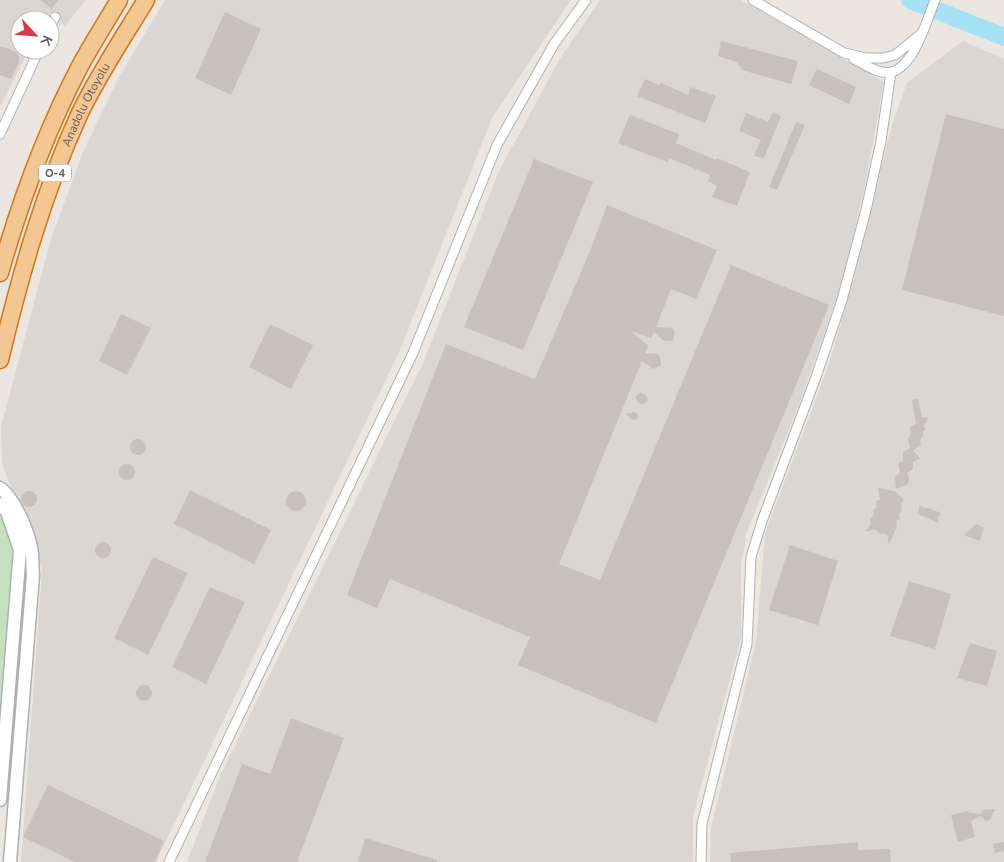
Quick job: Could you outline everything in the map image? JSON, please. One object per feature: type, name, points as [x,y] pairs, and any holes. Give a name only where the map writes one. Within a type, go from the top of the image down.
[{"type":"highway","name":"Anadolu Otoyolu","points":[[0,273],[24,198],[49,131],[80,66],[119,0]]},
{"type":"highway","name":"Anadolu Otoyolu","points":[[0,360],[18,284],[57,167],[80,114],[108,61],[146,0]]},
{"type":"main road","points":[[0,488],[8,494],[19,514],[31,546],[33,575],[10,862]]},
{"type":"main road","points":[[0,504],[7,512],[20,550],[0,800]]},
{"type":"street","points":[[169,862],[414,353],[496,145],[554,44],[586,0]]},
{"type":"street","points":[[753,0],[844,54],[878,71],[890,72],[904,65],[915,51],[935,0]]},
{"type":"street","points":[[844,54],[868,58],[883,58],[895,55],[921,34]]},
{"type":"street","points":[[0,134],[34,60]]},
{"type":"street","points":[[701,862],[702,824],[747,644],[751,557],[762,521],[816,377],[842,300],[868,201],[881,141],[890,72]]},
{"type":"shaded area","points":[[0,0],[86,0],[65,26],[60,22],[60,10],[10,10],[10,60],[24,60],[0,107]]},
{"type":"shaded area","points":[[165,0],[571,0],[492,118],[399,352],[156,862],[21,862],[42,570],[26,518],[14,495],[2,464],[1,427],[51,239],[83,152],[118,79]]},
{"type":"shaded area","points":[[600,0],[741,0],[884,82],[865,185],[842,284],[799,405],[747,531],[741,565],[741,638],[693,816],[693,862],[187,862],[220,776],[423,363],[499,171],[561,57]]},
{"type":"shaded area","points":[[963,41],[1004,59],[1004,862],[710,862],[711,828],[756,642],[765,533],[829,364],[856,270],[891,128],[907,83]]},
{"type":"green space","points":[[0,512],[14,551],[0,725]]},
{"type":"building","points":[[40,0],[58,0],[52,9]]},
{"type":"building","points":[[225,12],[261,29],[231,95],[195,78]]},
{"type":"building","points":[[721,41],[798,61],[791,84],[742,70],[737,62],[718,56]]},
{"type":"building","points":[[0,46],[10,50],[10,60],[19,60],[19,63],[11,79],[0,75]]},
{"type":"building","points":[[817,69],[856,87],[849,104],[809,85]]},
{"type":"building","points":[[645,79],[659,85],[661,83],[688,95],[690,87],[716,96],[705,123],[637,96]]},
{"type":"building","points":[[773,112],[781,116],[764,158],[754,156],[761,140],[739,131],[746,113],[768,122]]},
{"type":"building","points":[[946,114],[1004,129],[1004,316],[902,290]]},
{"type":"building","points":[[630,115],[679,134],[676,143],[750,172],[737,206],[712,197],[717,186],[708,181],[710,175],[669,158],[668,162],[618,143]]},
{"type":"building","points":[[796,122],[805,125],[777,190],[769,187]]},
{"type":"building","points":[[534,159],[593,182],[523,350],[464,327]]},
{"type":"building","points":[[607,205],[717,250],[696,299],[671,289],[656,327],[672,328],[675,332],[673,341],[664,341],[654,332],[651,338],[631,331],[648,346],[645,354],[655,353],[660,356],[661,365],[653,369],[642,361],[559,564],[600,580],[731,265],[829,305],[656,723],[518,665],[530,637],[390,579],[377,608],[347,595],[446,344],[535,379],[590,251]]},
{"type":"building","points":[[121,314],[151,328],[127,375],[99,361]]},
{"type":"building","points":[[270,324],[313,345],[291,389],[249,367]]},
{"type":"building","points":[[641,393],[646,395],[648,400],[644,404],[639,404],[635,396]]},
{"type":"building","points":[[918,399],[922,417],[928,418],[924,426],[926,430],[923,432],[920,440],[921,444],[913,451],[920,458],[913,462],[913,469],[907,473],[909,478],[908,484],[896,489],[895,478],[900,472],[898,464],[903,461],[903,452],[910,448],[908,439],[911,434],[910,427],[916,424],[912,400]]},
{"type":"building","points":[[635,412],[638,416],[636,420],[631,419],[626,414]]},
{"type":"building","points":[[138,439],[144,441],[146,447],[144,453],[138,455],[132,453],[130,447],[132,441]]},
{"type":"building","points":[[127,464],[133,466],[135,472],[133,478],[127,480],[121,478],[119,472],[121,466]]},
{"type":"building","points":[[878,488],[895,491],[904,500],[901,503],[900,519],[896,521],[897,527],[889,544],[887,534],[879,533],[875,529],[865,532],[871,524],[870,520],[874,514],[873,510],[877,507],[876,502],[880,499]]},
{"type":"building","points":[[190,490],[271,530],[254,564],[174,524]]},
{"type":"building","points":[[29,491],[35,493],[37,499],[35,505],[29,507],[23,505],[21,499],[23,493]]},
{"type":"building","points":[[296,491],[303,494],[306,501],[303,508],[296,511],[289,508],[286,501],[289,494]]},
{"type":"building","points":[[919,505],[941,513],[938,517],[939,523],[917,514]]},
{"type":"building","points":[[976,524],[984,528],[980,541],[964,535]]},
{"type":"building","points":[[103,542],[109,544],[111,550],[109,556],[103,558],[97,556],[95,550],[97,544]]},
{"type":"building","points":[[790,545],[838,561],[818,625],[769,610]]},
{"type":"building","points":[[153,557],[188,573],[148,655],[114,638]]},
{"type":"building","points":[[909,581],[951,594],[935,649],[890,636]]},
{"type":"building","points":[[210,587],[245,602],[206,684],[172,667]]},
{"type":"building","points":[[970,643],[997,651],[987,686],[957,678]]},
{"type":"building","points":[[144,685],[150,687],[152,693],[150,699],[144,701],[138,699],[136,693],[138,687]]},
{"type":"building","points":[[291,718],[344,738],[297,862],[205,862],[242,764],[270,774]]},
{"type":"building","points":[[48,785],[164,841],[155,862],[75,862],[23,837]]},
{"type":"building","points":[[995,809],[990,820],[986,821],[981,816],[971,821],[975,837],[958,842],[951,815],[968,811],[969,813],[980,814],[983,810]]},
{"type":"building","points":[[365,838],[437,860],[437,862],[358,862]]},
{"type":"building","points":[[858,842],[858,850],[890,849],[891,862],[731,862],[730,853]]},
{"type":"building","points":[[1004,842],[1004,851],[995,853],[993,844]]},
{"type":"waterway","points":[[910,0],[1004,37]]}]
